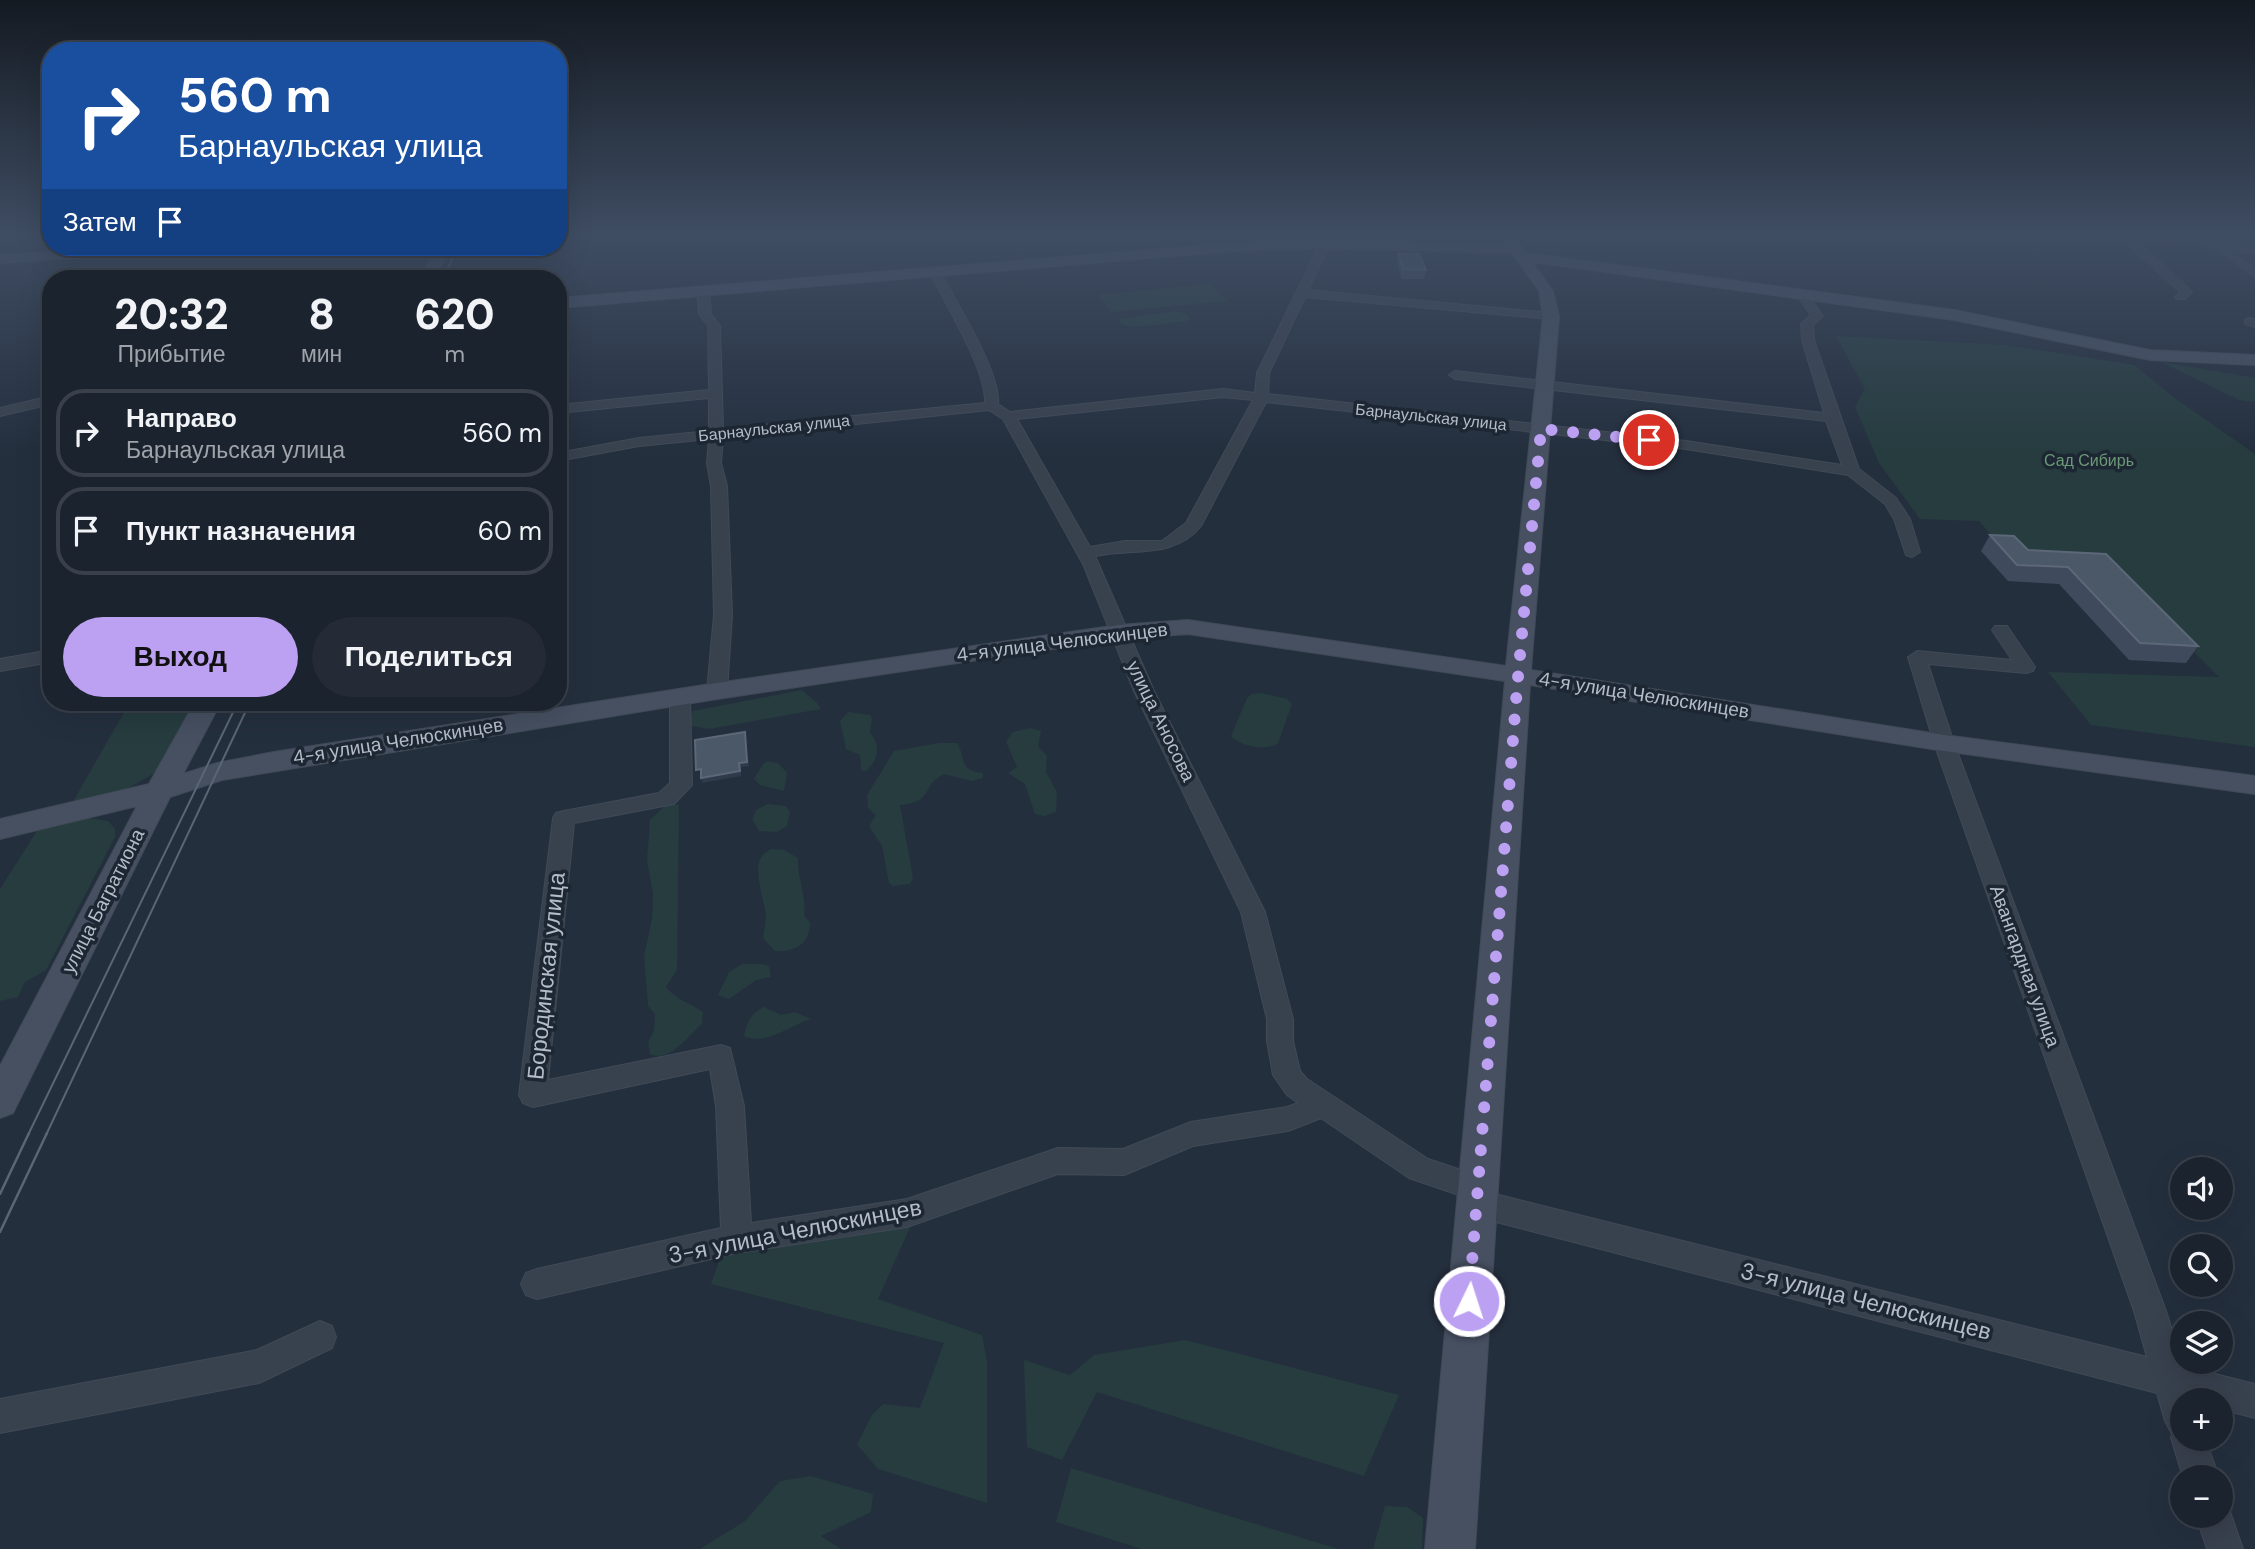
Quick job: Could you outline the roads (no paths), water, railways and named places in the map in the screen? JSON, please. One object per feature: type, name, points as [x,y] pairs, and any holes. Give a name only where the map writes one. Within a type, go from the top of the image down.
[{"type":"street","points":[[704,307],[705,314],[714,326],[714,463],[719,486],[723,615],[718,691]]},
{"type":"street","points":[[953,307],[992,390],[991,406],[1009,416]]},
{"type":"street","points":[[1085,553],[1125,546],[1161,548],[1181,538],[1193,526],[1261,398],[1263,373],[1295,307]]},
{"type":"street","points":[[1457,307],[1551,316]]},
{"type":"street","points":[[1450,1549],[1518,675],[1551,316],[1549,307]]},
{"type":"street","points":[[1811,307],[1817,316],[1807,324],[1808,340],[1852,471],[1891,501],[1902,519],[1912,552]]},
{"type":"street","points":[[1898,307],[1954,315],[2150,355],[2255,360]]},
{"type":"street","points":[[1455,375],[1832,418]]},
{"type":"street","points":[[567,408],[716,393]]},
{"type":"street","name":"Барнаульская улица","points":[[1009,416],[1223,393],[1686,445],[1852,471]]},
{"type":"street","points":[[0,412],[42,402]]},
{"type":"street","name":"Барнаульская улица","points":[[567,455],[639,442],[991,406]]},
{"type":"street","name":"улица Аносова","points":[[1009,416],[1085,553],[1144,691],[1253,912],[1280,1019],[1280,1041],[1287,1075],[1297,1087],[1324,1105]]},
{"type":"street","name":"4-я улица Челюскинцев","points":[[0,829],[159,792],[202,776],[274,761],[680,696],[1119,632],[1188,627],[1224,630],[1518,675],[1944,743],[2255,785]]},
{"type":"street","name":"Авангардная улица","points":[[2001,630],[2026,667],[1917,657],[1944,743],[2150,1311],[2172,1388]]},
{"type":"street","points":[[0,665],[42,658]]},
{"type":"street","name":"Бородинская улица","points":[[680,696],[681,785],[666,799],[564,818],[533,1095],[722,1056],[730,1106],[737,1239]]},
{"type":"street","name":"улица Багратиона","points":[[0,1102],[203,711]]},
{"type":"street","name":"3-я улица Челюскинцев","points":[[537,1284],[737,1239],[907,1213],[1058,1161],[1124,1162],[1191,1134],[1288,1119],[1324,1105],[1419,1169],[1477,1195],[2255,1401]]},
{"type":"street","points":[[0,1416],[259,1366],[320,1337]]},
{"type":"street","points":[[2218,1528],[2225,1549]]},
{"type":"tram line","points":[[28,1135],[234,711]]},
{"type":"tram line","points":[[46,1135],[246,711]]},
{"type":"tram line","points":[[0,1194],[29,1133]]},
{"type":"tram line","points":[[0,1232],[47,1133]]},
{"type":"park label","name":"Сад Сибирь","points":[[2089,460]]}]
